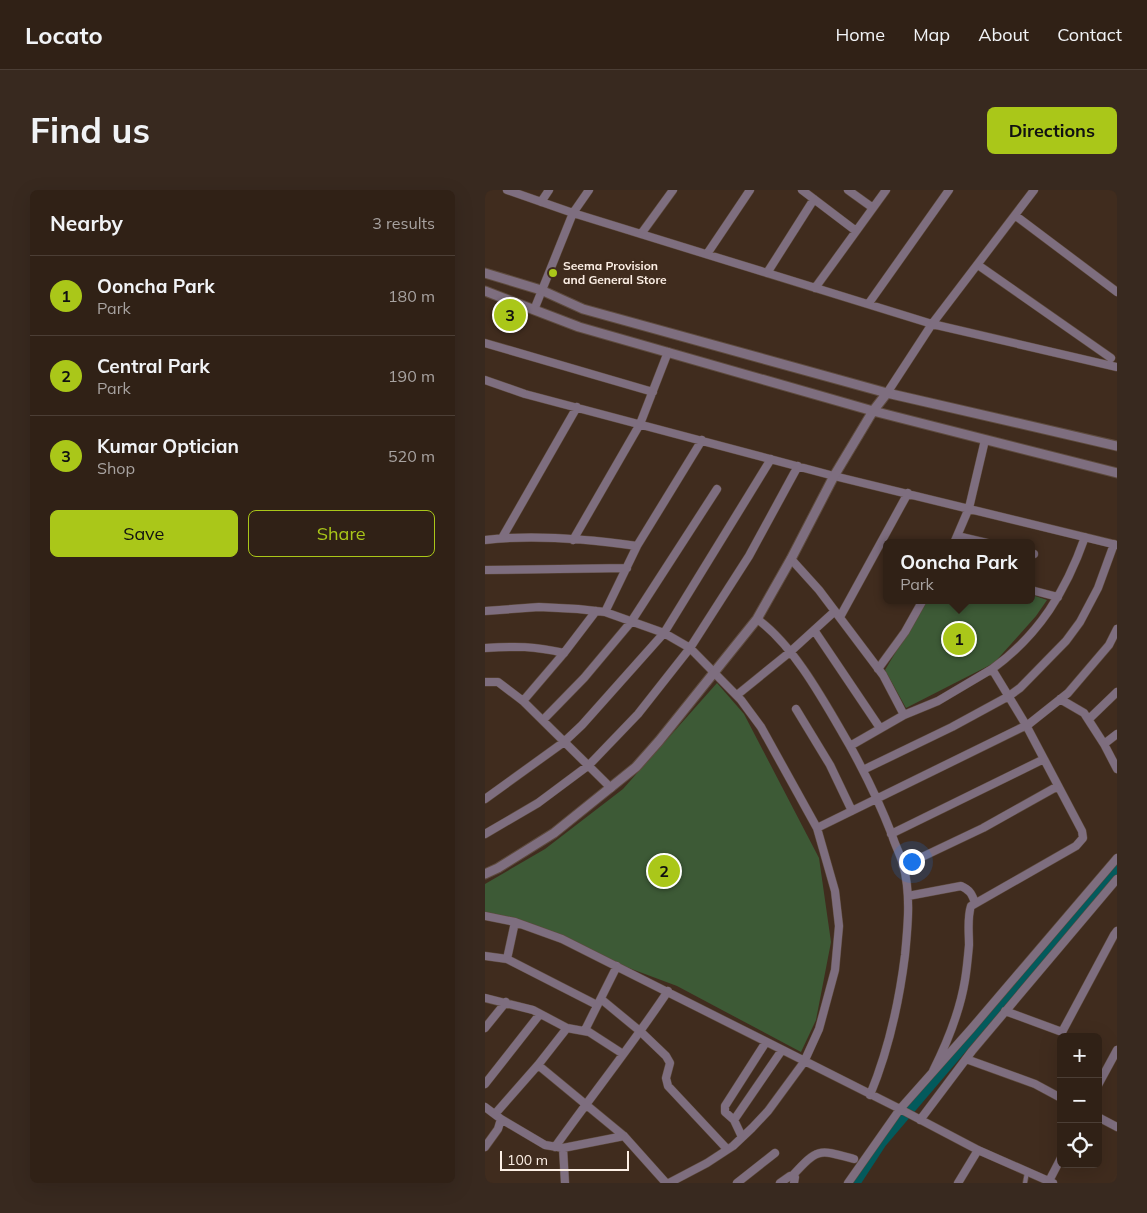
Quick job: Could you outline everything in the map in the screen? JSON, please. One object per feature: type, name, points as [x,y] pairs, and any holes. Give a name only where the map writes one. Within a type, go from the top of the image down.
[{"type":"street","points":[[510,190],[573,213],[932,324],[1109,361]]},
{"type":"street","points":[[541,202],[549,190]]},
{"type":"street","points":[[534,310],[573,213],[589,190]]},
{"type":"street","points":[[641,234],[673,190]]},
{"type":"street","points":[[707,254],[750,190]]},
{"type":"street","points":[[802,190],[856,231]]},
{"type":"street","points":[[848,190],[873,208]]},
{"type":"street","points":[[815,288],[886,190]]},
{"type":"street","points":[[869,304],[949,190]]},
{"type":"street","points":[[485,874],[554,833],[636,767],[715,672],[757,618],[791,559],[834,476],[873,411],[932,324],[1034,190]]},
{"type":"street","points":[[767,273],[814,199]]},
{"type":"street","points":[[1016,216],[1117,292]]},
{"type":"street","points":[[978,265],[1117,367]]},
{"type":"street","points":[[485,273],[541,290],[583,309],[887,393],[1117,446]]},
{"type":"street","points":[[485,291],[579,327],[873,411],[1117,473]]},
{"type":"street","points":[[485,342],[653,392]]},
{"type":"street","points":[[1109,361],[1117,350]]},
{"type":"street","points":[[573,540],[640,424],[668,352]]},
{"type":"street","points":[[485,380],[525,394],[834,476],[1115,545],[1098,588],[1080,622],[1066,641],[1020,688],[1009,696],[952,726],[863,770]]},
{"type":"street","points":[[502,538],[577,408]]},
{"type":"street","points":[[605,612],[637,546],[702,440]]},
{"type":"street","points":[[955,539],[969,508],[985,440]]},
{"type":"street","points":[[485,799],[564,742],[582,725],[664,634],[771,459]]},
{"type":"street","points":[[485,834],[538,803],[589,765],[638,714],[690,648],[749,556],[798,466]]},
{"type":"street","points":[[543,720],[584,678],[631,622],[717,489]]},
{"type":"street","points":[[737,695],[814,630],[838,614],[908,494]]},
{"type":"street","points":[[850,746],[904,715],[938,701],[993,669],[1011,656],[1041,622],[1058,597],[1070,576],[1085,537]]},
{"type":"street","points":[[485,540],[502,538],[573,540],[637,546]]},
{"type":"street","points":[[791,559],[838,614],[878,669],[904,715]]},
{"type":"street","points":[[485,570],[627,568]]},
{"type":"street","points":[[1035,591],[1058,597]]},
{"type":"street","points":[[878,669],[905,632],[921,604]]},
{"type":"street","points":[[485,611],[539,607],[605,612],[664,634],[690,648],[737,695],[761,727],[817,828],[835,891],[839,926],[835,970],[819,1029],[804,1062],[768,1111],[742,1137],[707,1163],[668,1183],[624,1136],[538,1065]]},
{"type":"street","points":[[523,700],[564,653],[596,611]]},
{"type":"street","points":[[757,618],[768,627],[790,652],[850,746],[877,800],[903,866],[908,896],[907,933],[900,994],[891,1033],[870,1094]]},
{"type":"street","points":[[817,828],[1026,725],[1068,693],[1109,645],[1117,629]]},
{"type":"street","points":[[814,630],[880,728]]},
{"type":"street","points":[[485,648],[539,647],[564,653]]},
{"type":"street","points":[[933,1071],[958,1011],[965,980],[970,910],[975,903],[1076,846],[1083,838],[1082,831],[1026,725],[993,669]]},
{"type":"street","points":[[485,682],[498,682],[523,700],[611,788]]},
{"type":"street","points":[[1089,719],[1117,692]]},
{"type":"street","points":[[1060,699],[1084,713],[1089,719],[1117,769]]},
{"type":"street","points":[[796,709],[830,765],[852,811]]},
{"type":"street","points":[[1104,744],[1117,734]]},
{"type":"street","points":[[891,834],[1044,760]]},
{"type":"street","points":[[903,866],[983,828],[1058,786]]},
{"type":"street","points":[[848,1183],[901,1110],[933,1071],[1117,858]]},
{"type":"street","points":[[920,1120],[1005,1011],[1117,879]]},
{"type":"street","points":[[908,896],[961,886],[971,892],[975,903]]},
{"type":"street","points":[[485,916],[515,922],[562,938],[978,1150],[1027,1172],[1051,1182],[1057,1168]]},
{"type":"street","points":[[507,959],[515,922]]},
{"type":"street","points":[[1005,1011],[1062,1032],[1117,931]]},
{"type":"street","points":[[485,956],[507,959],[599,1002],[641,1032],[669,1059],[669,1067],[665,1078],[668,1086],[727,1149]]},
{"type":"street","points":[[585,1030],[617,966]]},
{"type":"street","points":[[565,1183],[559,1147],[586,1103],[641,1032],[668,991]]},
{"type":"street","points":[[485,998],[506,1002],[540,1014],[567,1028],[585,1030],[623,1054]]},
{"type":"street","points":[[485,1028],[506,1002]]},
{"type":"street","points":[[485,1084],[540,1014]]},
{"type":"street","points":[[485,1147],[491,1140],[498,1116],[567,1028]]},
{"type":"street","points":[[742,1137],[734,1120],[725,1112],[725,1106],[766,1042]]},
{"type":"street","points":[[734,1120],[782,1050]]},
{"type":"street","points":[[1102,1078],[1117,1050]]},
{"type":"street","points":[[966,1059],[1035,1084],[1057,1096]]},
{"type":"street","points":[[485,1107],[540,1142],[559,1147],[624,1136]]},
{"type":"street","points":[[1102,1119],[1117,1127]]},
{"type":"street","points":[[958,1183],[978,1150]]},
{"type":"street","points":[[737,1183],[775,1152]]},
{"type":"street","points":[[781,1183],[790,1176],[793,1179],[816,1153],[831,1152],[854,1159]]},
{"type":"lane","points":[[1025,1183],[1027,1172]]},
{"type":"green space","points":[[1035,596],[1047,600],[1036,616],[994,663],[906,708],[885,670],[925,604],[1035,604]]},
{"type":"green space","points":[[717,683],[744,714],[819,858],[831,942],[816,1020],[801,1052],[677,986],[485,914],[485,884],[545,849],[623,789]]},
{"type":"waterway","points":[[856,1183],[882,1143],[1117,867]]},
{"type":"place","name":"Seema Provision and General Store","points":[[553,273]]},
{"type":"place","name":"Kumar Optician","points":[[510,315]]},
{"type":"place","name":"Ooncha Park","points":[[959,639]]},
{"type":"place","name":"Central Park","points":[[664,871]]}]
